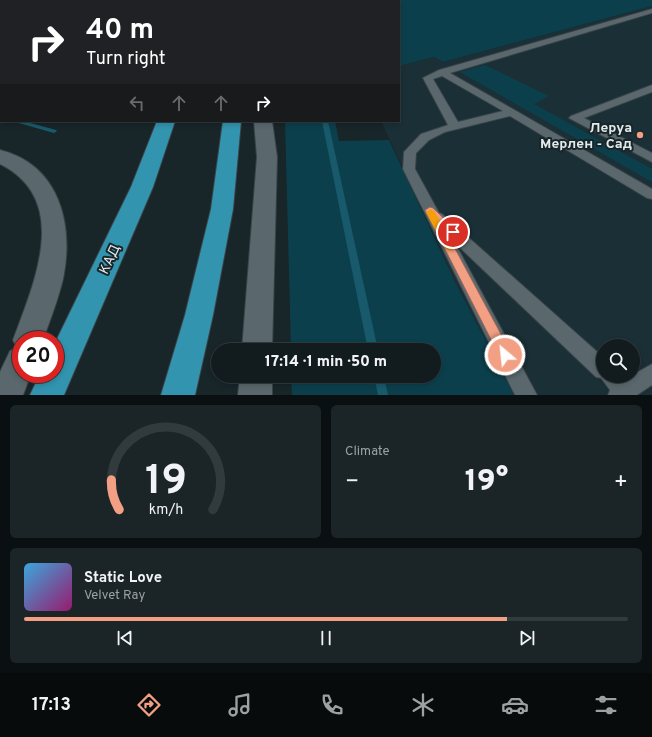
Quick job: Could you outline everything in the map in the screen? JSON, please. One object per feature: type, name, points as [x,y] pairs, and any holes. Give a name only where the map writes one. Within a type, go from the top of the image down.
[{"type":"highway","name":"КАД","points":[[47,395],[142,187],[166,122]]},
{"type":"highway","points":[[178,395],[199,314],[222,209],[232,122]]},
{"type":"main road","points":[[257,343],[267,158],[263,122]]},
{"type":"main road","points":[[0,156],[31,173],[48,197],[54,228],[51,271],[31,331]]},
{"type":"main road","points":[[6,395],[12,381]]},
{"type":"main road","points":[[255,395],[256,383]]},
{"type":"lane","points":[[454,126],[428,78],[442,72],[652,12]]},
{"type":"lane","points":[[442,72],[652,195]]},
{"type":"lane","points":[[652,88],[575,118],[652,158]]},
{"type":"lane","points":[[512,112],[454,126],[425,138],[410,152],[409,169],[526,395]]},
{"type":"lane","points":[[430,210],[596,364]]},
{"type":"lane","points":[[615,383],[623,393],[652,373]]},
{"type":"shaded area","points":[[400,0],[652,0],[652,6],[443,62],[434,57],[400,66]]},
{"type":"shaded area","points":[[652,6],[652,395],[514,395],[455,282],[381,122],[400,122],[400,66],[434,57],[443,62]]},
{"type":"shaded area","points":[[485,65],[549,96],[534,104],[652,169],[652,182],[460,72]]},
{"type":"shaded area","points":[[285,122],[335,122],[339,141],[389,140],[455,282],[514,395],[292,395],[291,383],[441,383],[441,343],[291,343]]},
{"type":"waterway","points":[[21,122],[54,131]]},
{"type":"waterway","points":[[325,122],[372,343]]},
{"type":"waterway","points":[[380,383],[383,395]]},
{"type":"slow traffic","points":[[431,212],[449,247]]},
{"type":"place","name":"Леруа Мерлен - Сад","points":[[640,135]]},
{"type":"route","points":[[453,232],[430,210],[505,355]]}]
